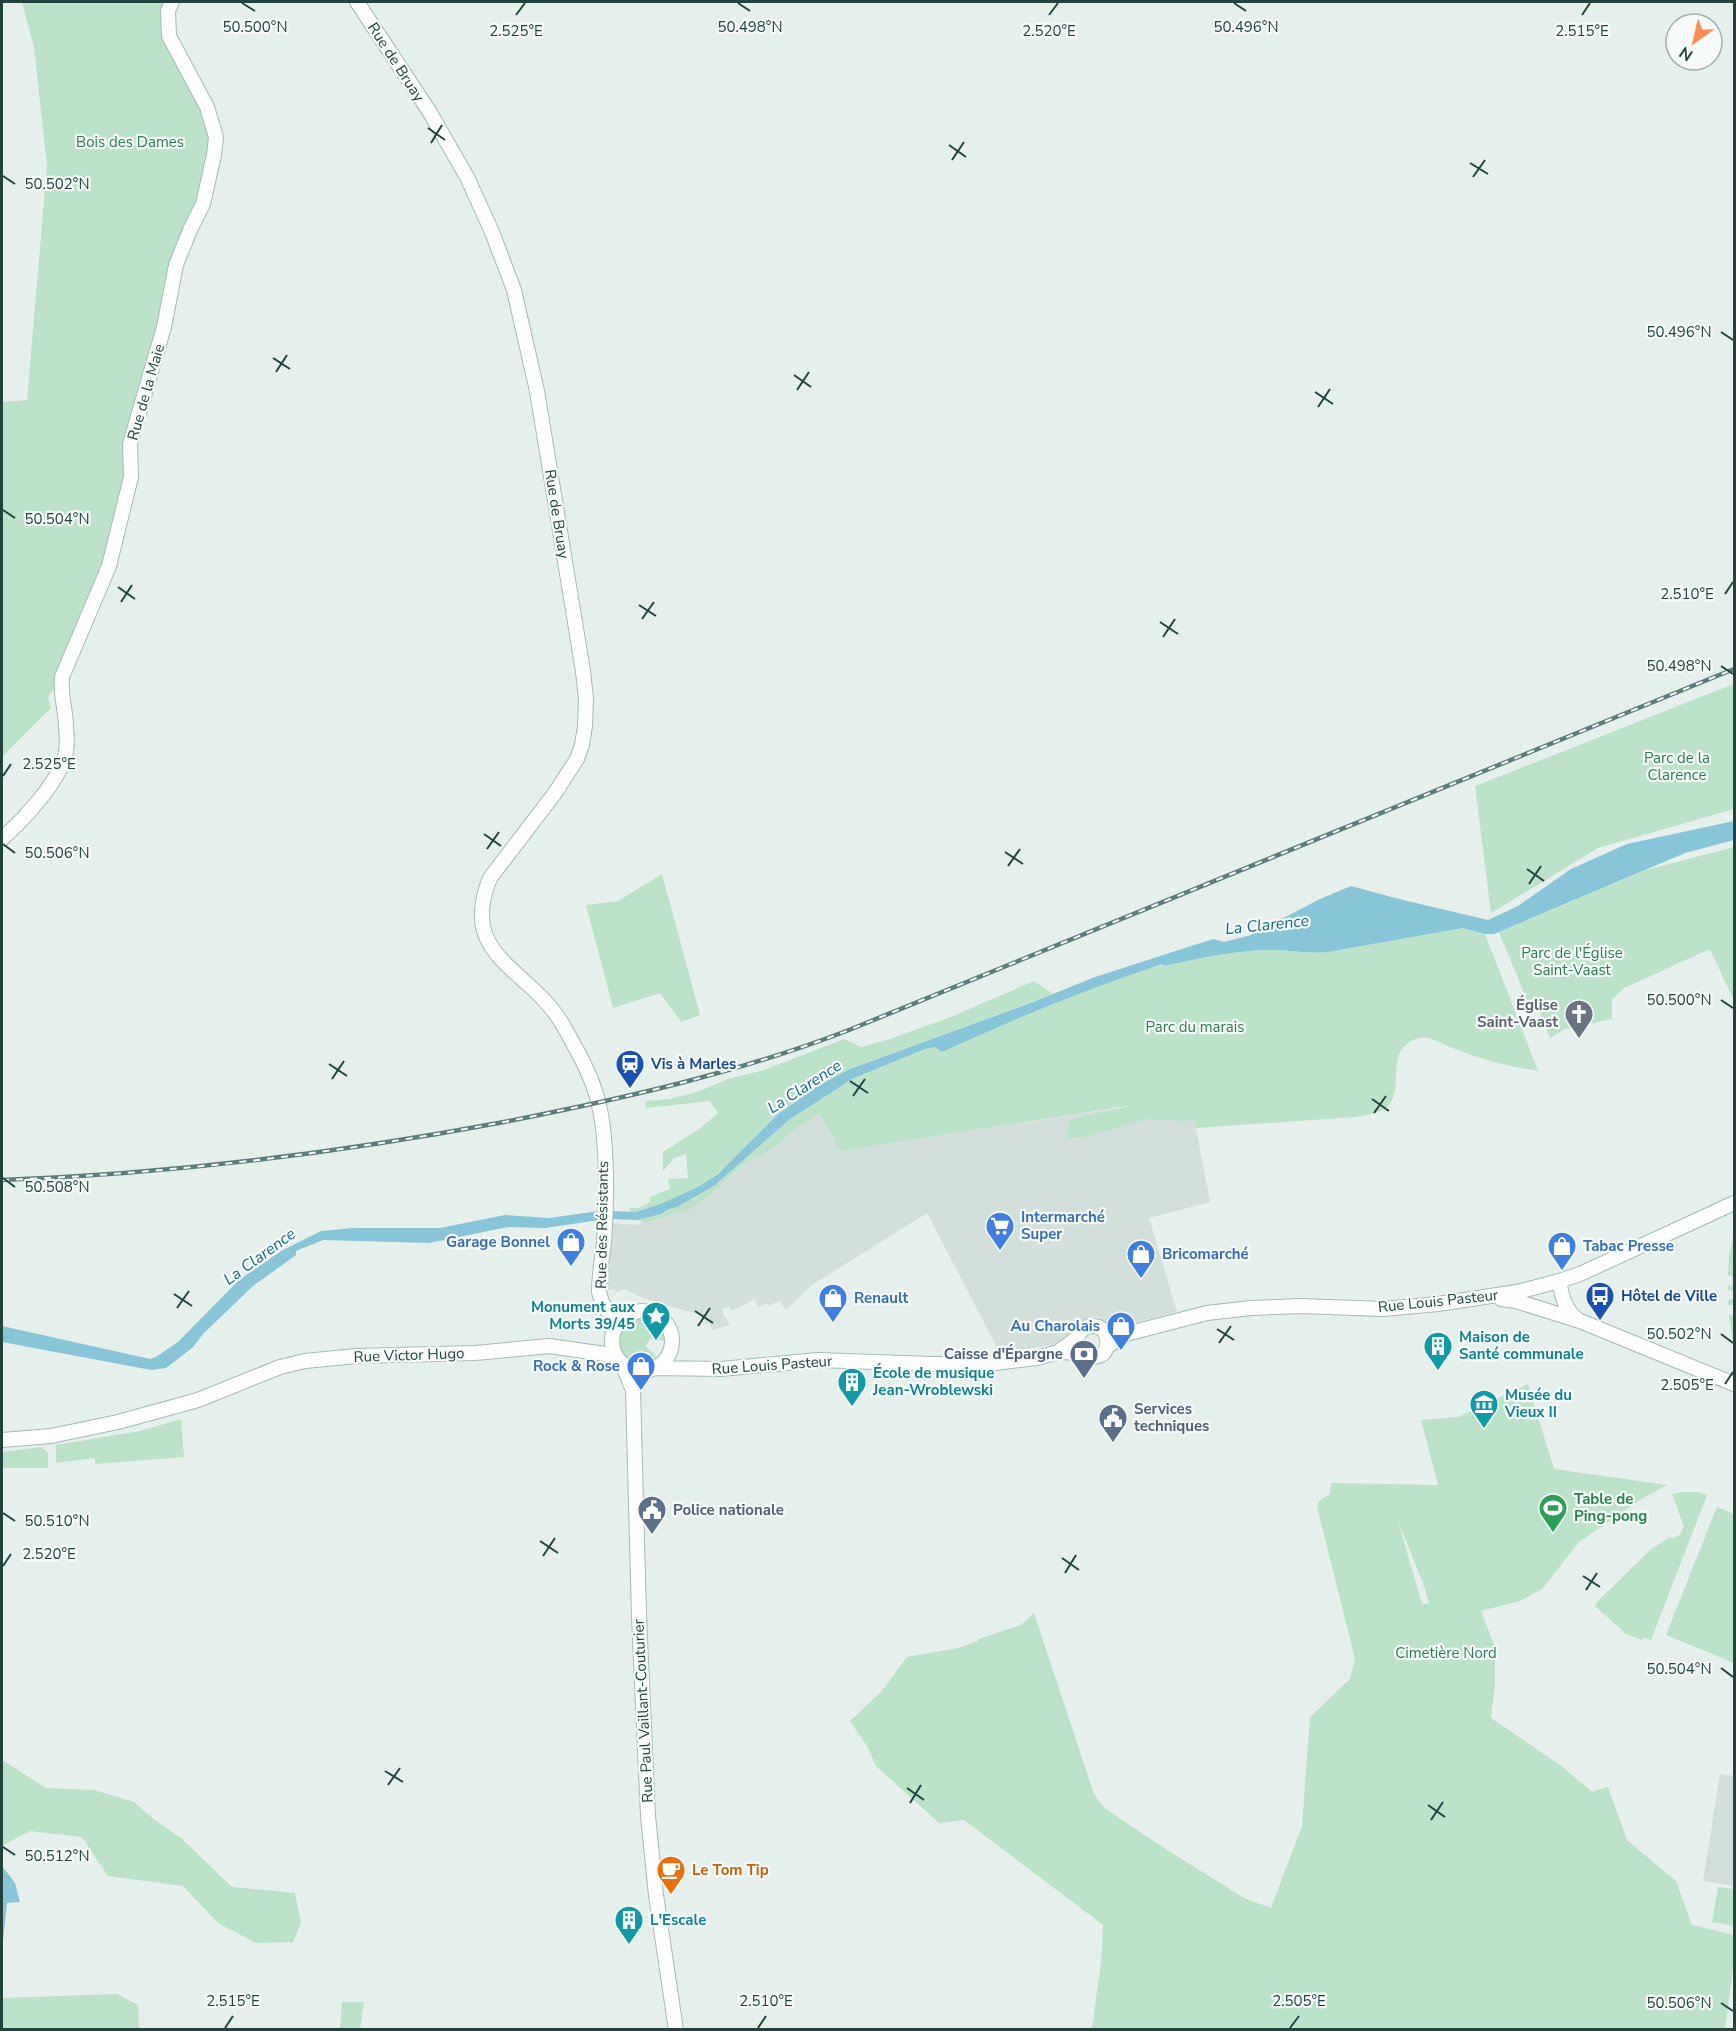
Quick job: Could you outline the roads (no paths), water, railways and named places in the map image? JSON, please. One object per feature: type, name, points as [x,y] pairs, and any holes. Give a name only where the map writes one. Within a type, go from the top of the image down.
[{"type":"main road","name":"Rue de la Maie","points":[[2,839],[21,822],[45,792],[64,759],[66,727],[60,694],[62,677],[109,566],[131,477],[130,444],[164,327],[176,265],[203,204],[214,155],[216,137],[207,107],[169,36],[168,11],[172,2]]},
{"type":"main road","name":"Rue de Bruay","points":[[357,2],[429,111],[467,177],[492,232],[514,290],[537,391],[583,671],[586,699],[585,726],[582,745],[568,776],[490,878],[482,897],[481,915],[483,933],[492,949],[553,1010]]},
{"type":"main road","name":"Rue des Résistants","points":[[553,1010],[576,1049],[598,1102],[605,1166],[599,1284],[604,1306]]},
{"type":"main road","name":"Rue Louis Pasteur","points":[[1107,1340],[1207,1313],[1301,1306],[1383,1309],[1487,1298],[1543,1286],[1734,1203]]},
{"type":"main road","points":[[1559,1281],[1563,1299],[1570,1312],[1580,1321]]},
{"type":"main road","points":[[1543,1286],[1544,1300],[1548,1310]]},
{"type":"main road","points":[[1487,1298],[1516,1301],[1580,1321],[1734,1384]]},
{"type":"main road","points":[[604,1306],[632,1312],[648,1311],[663,1319],[671,1330],[672,1348],[666,1360],[637,1379],[633,1390]]},
{"type":"main road","points":[[604,1306],[614,1331],[612,1349],[633,1390]]},
{"type":"main road","points":[[588,1351],[614,1331],[623,1317],[632,1312]]},
{"type":"main road","points":[[1090,1326],[1097,1326],[1107,1340],[1106,1351],[1090,1358],[1081,1353],[1077,1345],[1077,1337],[1082,1330],[1090,1326]]},
{"type":"main road","name":"Rue Louis Pasteur","points":[[1058,1352],[1077,1337]]},
{"type":"main road","name":"Rue Victor Hugo","points":[[2,1440],[51,1436],[118,1422],[198,1400],[280,1367],[305,1361],[356,1356],[475,1353],[549,1346],[605,1354],[620,1362]]},
{"type":"main road","name":"Rue Louis Pasteur","points":[[672,1348],[678,1356],[702,1369]]},
{"type":"main road","name":"Rue Louis Pasteur","points":[[651,1370],[721,1369],[818,1360],[987,1364],[1036,1358],[1058,1352],[1081,1353]]},
{"type":"main road","points":[[620,1362],[634,1370],[651,1370]]},
{"type":"main road","name":"Rue Paul Vaillant-Couturier","points":[[633,1390],[638,1604],[648,1816],[676,2030]]},
{"type":"water","points":[[1734,821],[1734,840],[1685,853],[1494,934],[1463,928],[1328,952],[1245,951],[1165,966],[1162,964],[1050,1005],[942,1052],[935,1047],[925,1049],[852,1079],[790,1119],[714,1186],[661,1214],[638,1220],[610,1219],[610,1211],[636,1212],[661,1204],[698,1187],[718,1174],[778,1114],[818,1086],[850,1069],[1095,977],[1213,939],[1224,942],[1251,935],[1320,899],[1351,886],[1488,920],[1518,906],[1571,869],[1627,844]]},
{"type":"water","points":[[599,1211],[599,1220],[545,1228],[508,1227],[429,1243],[323,1240],[296,1251],[296,1255],[253,1286],[204,1333],[192,1348],[166,1368],[151,1370],[2,1342],[2,1326],[150,1359],[178,1342],[239,1280],[281,1251],[321,1231],[353,1228],[440,1228],[505,1215],[549,1218]]},
{"type":"water","points":[[2,1866],[15,1883],[20,1902],[7,1903],[2,1950]]},
{"type":"railway","points":[[2,1180],[191,1167],[379,1143],[548,1113],[679,1084],[722,1072],[849,1030],[1734,669]]},
{"type":"place","name":"Église Saint-Vaast","points":[[1579,1040]]},
{"type":"place","name":"Vis à Marles","points":[[630,1090]]},
{"type":"place","name":"Intermarché Super","points":[[1000,1252]]},
{"type":"place","name":"Garage Bonnel","points":[[571,1268]]},
{"type":"place","name":"Tabac Presse","points":[[1562,1272]]},
{"type":"place","name":"Bricomarché","points":[[1141,1280]]},
{"type":"place","name":"Hôtel de Ville","points":[[1600,1322]]},
{"type":"place","name":"Renault","points":[[833,1324]]},
{"type":"place","name":"Monument aux Morts 39/45","points":[[656,1342]]},
{"type":"place","name":"Au Charolais","points":[[1121,1352]]},
{"type":"place","name":"Maison de Santé communale","points":[[1438,1372]]},
{"type":"place","name":"Caisse d'Épargne","points":[[1084,1380]]},
{"type":"place","name":"Rock & Rose","points":[[641,1392]]},
{"type":"place","name":"École de musique Jean-Wroblewski","points":[[852,1408]]},
{"type":"place","name":"Musée du Vieux II","points":[[1484,1430]]},
{"type":"place","name":"Services techniques","points":[[1113,1444]]},
{"type":"place","name":"Table de Ping-pong","points":[[1553,1534]]},
{"type":"place","name":"Police nationale","points":[[652,1536]]},
{"type":"place","name":"Le Tom Tip","points":[[671,1896]]},
{"type":"place","name":"L'Escale","points":[[629,1946]]},
{"type":"park label","name":"Bois des Dames","points":[[130,142]]},
{"type":"park label","name":"Parc de la Clarence","points":[[1677,766]]},
{"type":"park label","name":"Parc de l'Église Saint-Vaast","points":[[1572,962]]},
{"type":"park label","name":"Parc du marais","points":[[1195,1027]]},
{"type":"park label","name":"Cimetière Nord","points":[[1446,1653]]},
{"type":"water label","name":"La Clarence","points":[[1267,924]]},
{"type":"water label","name":"La Clarence","points":[[804,1086]]},
{"type":"water label","name":"La Clarence","points":[[259,1256]]}]
